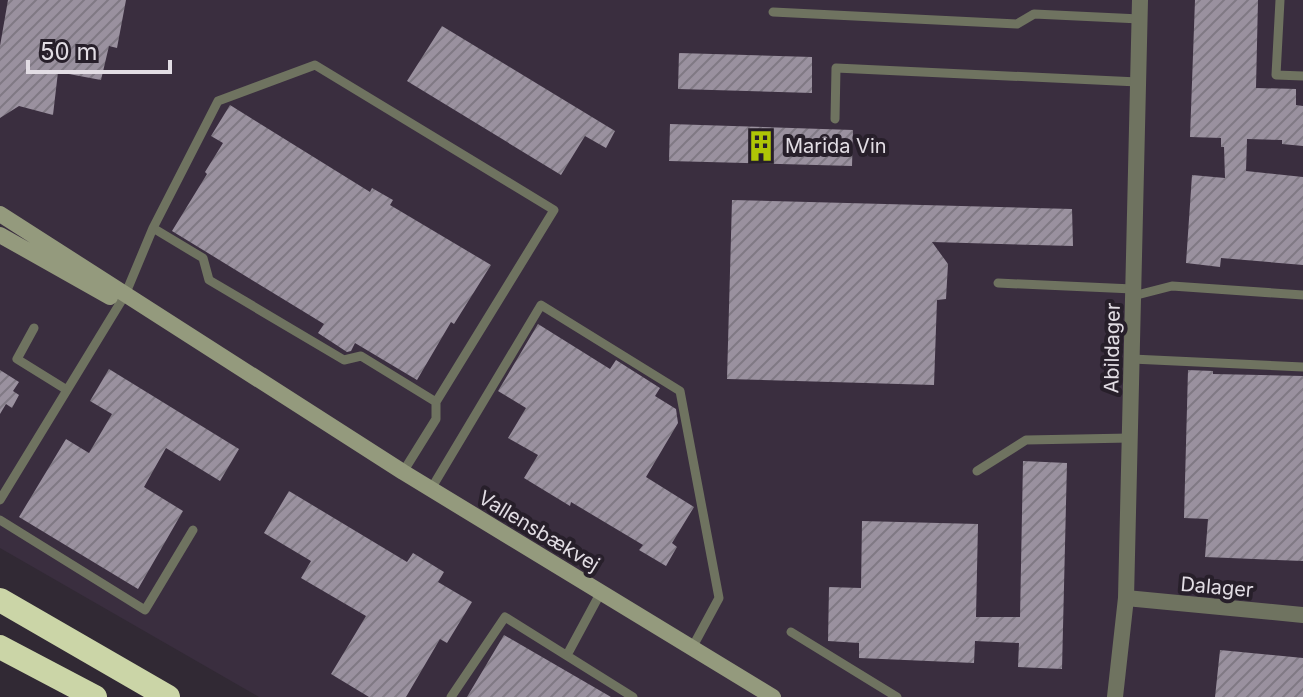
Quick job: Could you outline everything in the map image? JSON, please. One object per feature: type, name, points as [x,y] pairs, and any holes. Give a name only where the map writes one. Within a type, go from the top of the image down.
[{"type":"highway","points":[[0,600],[168,697]]},
{"type":"highway","points":[[0,647],[95,697]]},
{"type":"street","name":"Abildager","points":[[1115,697],[1126,598],[1140,0]]},
{"type":"street","name":"Vallensbækvej","points":[[0,214],[123,299],[773,697]]},
{"type":"street","name":"Vallensbækvej","points":[[0,235],[123,299]]},
{"type":"street","name":"Dalager","points":[[1126,598],[1303,615]]},
{"type":"lane","points":[[1034,0],[1034,14]]},
{"type":"lane","points":[[1280,0],[1276,75],[1303,76]]},
{"type":"lane","points":[[773,12],[1017,24],[1034,14],[1140,19]]},
{"type":"lane","points":[[0,500],[123,299],[153,228],[218,101],[315,65],[554,210],[436,402],[436,419],[403,472]]},
{"type":"lane","points":[[835,119],[836,68],[1138,82]]},
{"type":"lane","points":[[153,228],[203,258],[209,280],[344,360],[361,356],[436,402]]},
{"type":"lane","points":[[998,283],[1133,292],[1172,286],[1303,295]]},
{"type":"lane","points":[[431,489],[541,305],[680,391],[719,598],[692,648]]},
{"type":"lane","points":[[34,328],[17,359],[67,390]]},
{"type":"lane","points":[[1132,359],[1303,367]]},
{"type":"lane","points":[[977,471],[1026,440],[1130,438]]},
{"type":"lane","points":[[0,520],[145,610],[193,530]]},
{"type":"lane","points":[[567,655],[601,592]]},
{"type":"lane","points":[[451,697],[505,617],[633,697]]},
{"type":"lane","points":[[791,632],[897,697]]},
{"type":"shaded area","points":[[0,0],[1303,0],[1303,697],[259,697],[0,548]]},
{"type":"building","points":[[8,0],[126,0],[117,48],[109,46],[101,80],[58,72],[53,115],[19,106],[0,118],[0,46]]},
{"type":"building","points":[[1195,0],[1258,0],[1256,88],[1296,89],[1296,105],[1303,106],[1303,146],[1282,144],[1282,140],[1247,139],[1246,171],[1303,177],[1303,265],[1221,258],[1220,267],[1186,263],[1192,175],[1225,178],[1221,138],[1190,137]]},
{"type":"building","points":[[442,26],[615,131],[606,148],[585,136],[561,175],[407,81]]},
{"type":"building","points":[[679,53],[812,57],[812,93],[678,89]]},
{"type":"building","points":[[230,105],[370,192],[372,188],[393,200],[390,205],[491,265],[454,324],[451,322],[417,380],[355,343],[347,352],[318,333],[324,324],[172,231],[223,143],[211,136]]},
{"type":"building","name":"Marida Vin","points":[[670,124],[853,130],[852,166],[669,161]]},
{"type":"building","points":[[732,200],[1072,209],[1073,246],[932,242],[948,264],[946,299],[937,300],[934,385],[727,379]]},
{"type":"building","points":[[538,324],[610,369],[616,360],[660,388],[655,396],[676,409],[678,423],[646,477],[694,507],[672,543],[677,547],[666,566],[639,550],[643,545],[524,478],[538,455],[508,438],[526,408],[498,391]]},
{"type":"building","points":[[109,369],[239,449],[220,481],[166,448],[144,487],[183,511],[138,589],[19,517],[66,439],[89,453],[112,414],[90,401]]},
{"type":"building","points":[[0,370],[19,382],[13,391],[19,395],[12,408],[6,404],[0,414]]},
{"type":"building","points":[[1188,370],[1213,371],[1213,374],[1303,376],[1303,561],[1205,557],[1208,519],[1184,518]]},
{"type":"building","points":[[1023,461],[1067,463],[1062,669],[1018,667],[1019,643],[975,641],[974,663],[859,658],[859,643],[828,641],[829,587],[861,588],[862,521],[978,524],[976,617],[1020,617]]},
{"type":"building","points":[[289,491],[407,562],[413,553],[444,572],[438,582],[472,602],[447,643],[440,639],[406,697],[369,697],[331,674],[366,616],[301,578],[311,561],[264,533]]},
{"type":"building","points":[[504,635],[611,697],[467,697]]},
{"type":"building","points":[[1220,650],[1303,658],[1303,697],[1215,697]]},
{"type":"place","name":"Marida Vin","points":[[761,146]]}]
